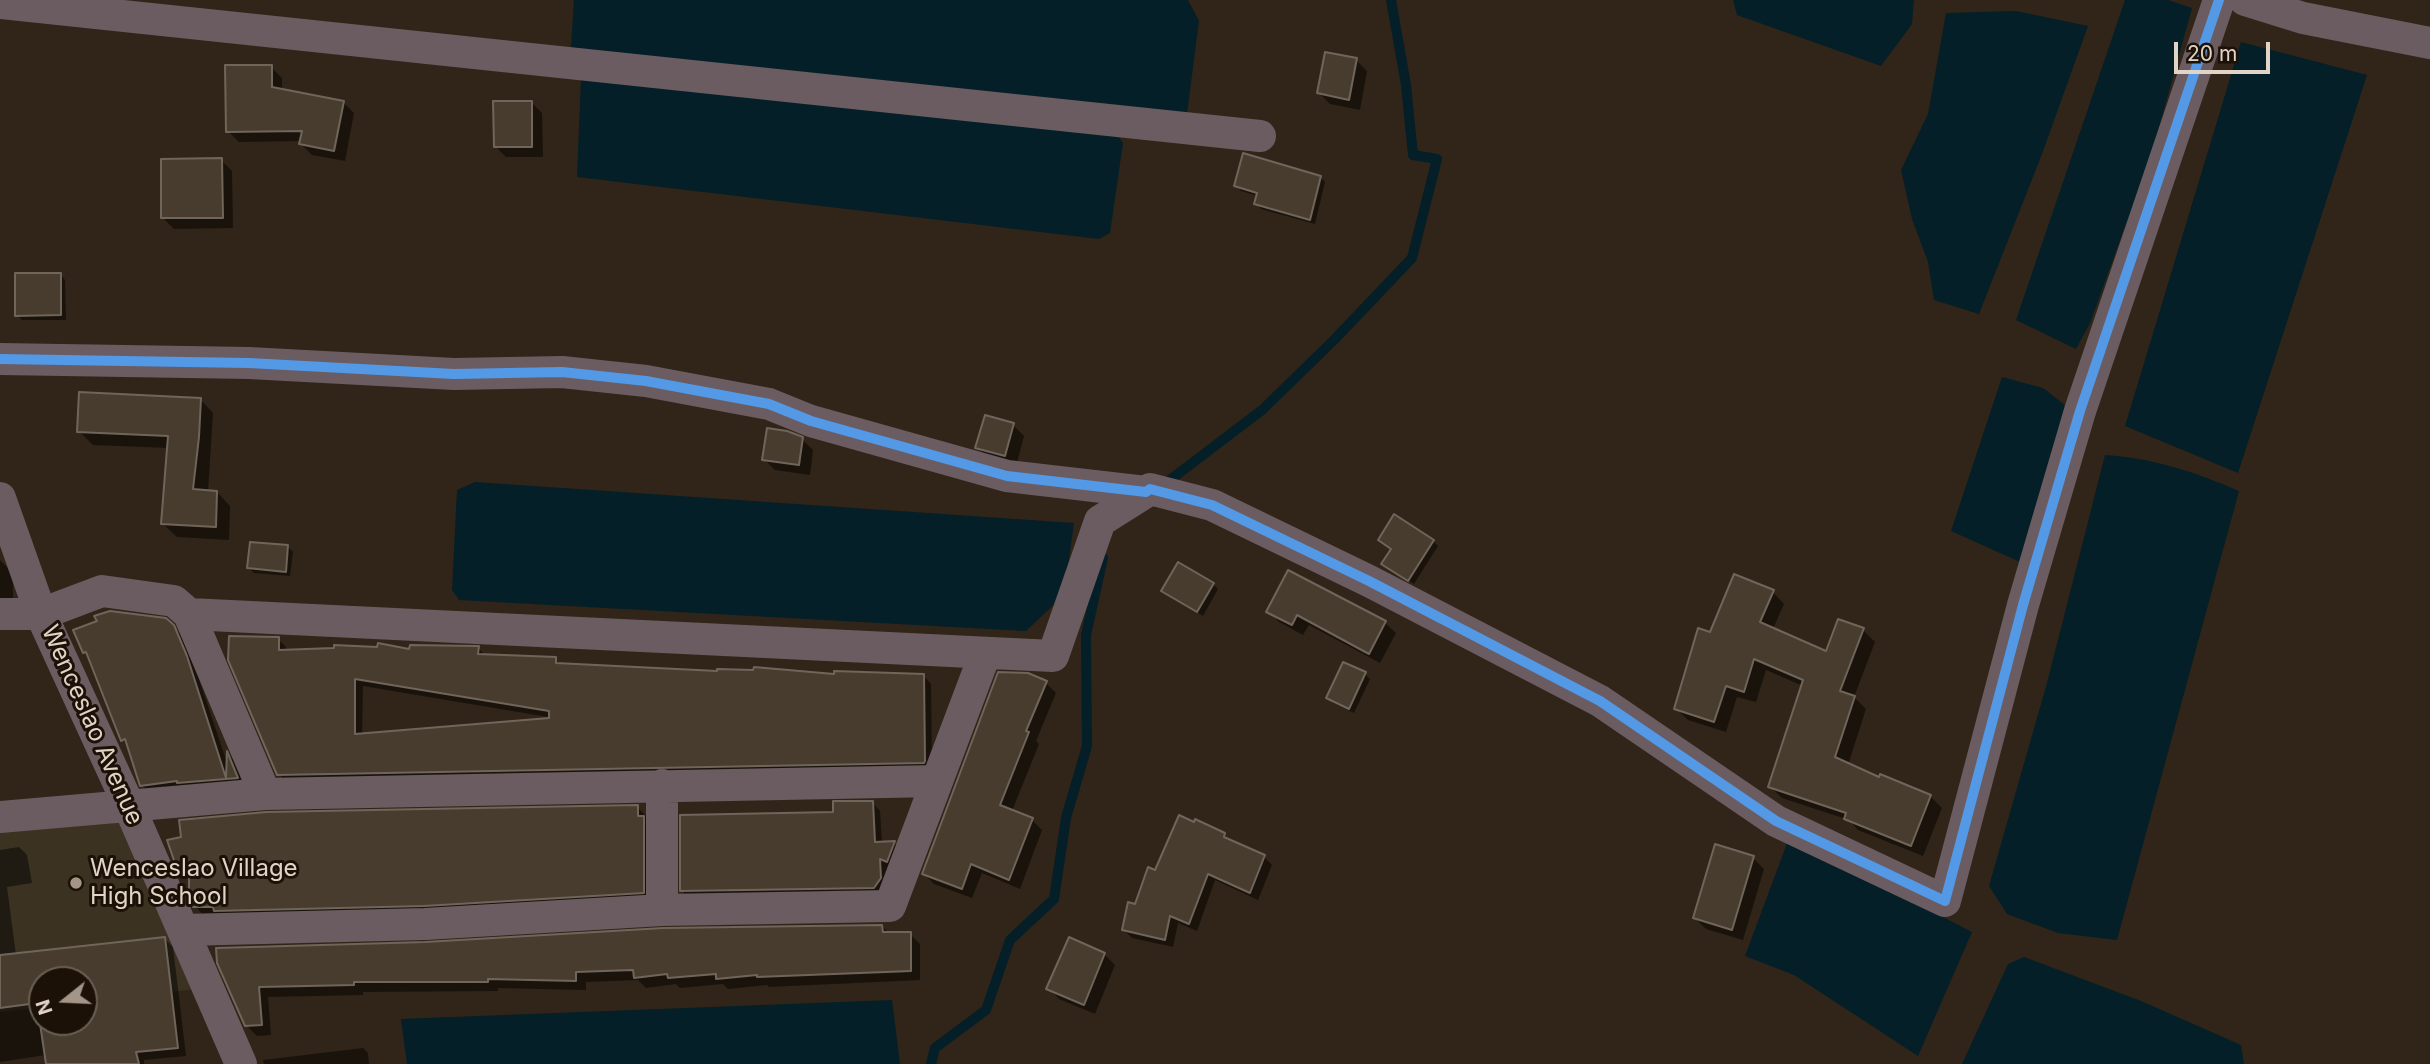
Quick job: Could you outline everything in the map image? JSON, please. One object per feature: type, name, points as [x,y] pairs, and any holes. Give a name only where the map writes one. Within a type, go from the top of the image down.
[{"type":"street","points":[[189,614],[1053,656],[1100,521],[1150,489],[1212,505],[1369,580],[1600,701],[1776,821],[1945,901],[2023,605],[2080,411],[2219,0]]},
{"type":"street","points":[[2245,0],[2303,18],[2430,43]]},
{"type":"street","points":[[0,3],[1260,136]]},
{"type":"street","points":[[0,359],[250,363],[454,374],[562,372],[646,381],[769,404],[811,421],[1007,476],[1146,492]]},
{"type":"street","name":"Wenceslao Avenue","points":[[0,498],[41,614],[242,1064]]},
{"type":"street","points":[[0,614],[41,614],[102,591],[174,601],[189,614],[265,794]]},
{"type":"street","points":[[183,930],[425,924],[662,910],[890,906],[985,654]]},
{"type":"street","points":[[0,817],[265,794],[937,781]]},
{"type":"street","points":[[662,785],[662,910]]},
{"type":"shaded area","name":"Wenceslao Village High School","points":[[124,813],[196,989],[98,1000],[98,966],[28,966],[28,1009],[0,1012],[0,828]]},
{"type":"water","points":[[574,0],[1188,0],[1199,21],[1187,114],[581,60],[571,47]]},
{"type":"water","points":[[1733,0],[1914,0],[1912,24],[1881,66],[1737,15]]},
{"type":"water","points":[[2125,0],[2168,0],[2192,8],[2153,149],[2090,323],[2076,349],[2016,320]]},
{"type":"water","points":[[2016,11],[2088,26],[2042,154],[1979,314],[1934,300],[1928,262],[1912,219],[1901,170],[1928,114],[1946,13]]},
{"type":"water","points":[[2241,42],[2367,75],[2238,473],[2125,426]]},
{"type":"water","points":[[581,78],[1115,131],[1123,143],[1110,233],[1099,239],[577,177]]},
{"type":"water","points":[[2002,377],[2043,388],[2065,405],[2020,562],[1951,531]]},
{"type":"water","points":[[2105,455],[2140,459],[2173,467],[2239,491],[2117,940],[2058,933],[2007,914],[1989,886],[2047,683]]},
{"type":"water","points":[[475,482],[1074,523],[1064,595],[1026,631],[459,600],[452,590],[457,490]]},
{"type":"water","points":[[1789,838],[1972,932],[1918,1056],[1794,975],[1745,956]]},
{"type":"water","points":[[2024,957],[2141,1001],[2241,1045],[2244,1064],[1962,1064],[2008,964]]},
{"type":"water","points":[[892,1000],[900,1064],[407,1064],[401,1019]]},
{"type":"building","points":[[1325,52],[1357,58],[1349,100],[1317,93]]},
{"type":"building","points":[[225,65],[272,65],[272,87],[344,101],[334,151],[299,144],[302,131],[226,132]]},
{"type":"building","points":[[493,101],[532,101],[532,147],[494,147]]},
{"type":"building","points":[[1243,153],[1321,176],[1310,220],[1254,204],[1257,193],[1234,186]]},
{"type":"building","points":[[222,158],[223,218],[161,218],[161,159]]},
{"type":"building","points":[[15,273],[61,273],[61,315],[15,316]]},
{"type":"building","points":[[79,392],[201,398],[193,489],[217,491],[216,527],[161,524],[168,436],[77,432]]},
{"type":"building","points":[[985,415],[1014,423],[1005,456],[975,448]]},
{"type":"building","points":[[767,428],[803,437],[799,465],[762,460]]},
{"type":"building","points":[[1394,514],[1434,540],[1408,581],[1381,564],[1391,549],[1378,540]]},
{"type":"building","points":[[250,542],[288,545],[286,572],[247,568]]},
{"type":"building","points":[[1178,562],[1214,583],[1197,612],[1161,591]]},
{"type":"building","points":[[1288,570],[1386,621],[1369,654],[1297,615],[1292,625],[1266,612]]},
{"type":"building","points":[[1734,574],[1774,590],[1760,622],[1826,651],[1838,619],[1864,628],[1840,691],[1855,696],[1835,757],[1879,777],[1880,774],[1931,795],[1911,846],[1844,819],[1846,813],[1768,787],[1803,680],[1754,659],[1744,692],[1726,686],[1714,722],[1674,709],[1698,628],[1710,632]]},
{"type":"building","points":[[110,611],[166,618],[174,625],[187,656],[226,778],[227,751],[238,778],[140,786],[125,739],[121,741],[86,652],[83,653],[73,630],[97,621],[94,616]]},
{"type":"building","points":[[229,636],[279,637],[279,650],[334,648],[334,645],[377,647],[378,643],[409,649],[410,645],[479,646],[478,654],[556,657],[556,663],[717,671],[753,670],[754,667],[834,674],[834,671],[924,674],[925,761],[277,775],[228,660]],"holes":[[[355,679],[549,711],[549,718],[355,734]]]},
{"type":"building","points":[[1343,662],[1366,672],[1349,709],[1326,698]]},
{"type":"building","points":[[998,672],[1028,673],[1047,681],[1000,805],[1033,818],[1009,880],[971,864],[962,889],[922,874]]},
{"type":"building","points":[[833,801],[873,801],[875,842],[895,841],[887,862],[880,859],[881,878],[874,888],[680,891],[680,815],[833,812]]},
{"type":"building","points":[[638,805],[638,816],[644,816],[644,893],[424,906],[214,911],[213,907],[193,907],[189,898],[189,870],[178,872],[167,840],[181,837],[179,820],[266,812]]},
{"type":"building","points":[[1179,815],[1194,822],[1195,819],[1225,833],[1224,837],[1265,855],[1250,893],[1208,874],[1189,924],[1170,916],[1165,940],[1122,930],[1128,902],[1135,904],[1148,867],[1155,870]]},
{"type":"building","points":[[1715,844],[1754,856],[1732,930],[1693,918]]},
{"type":"building","points":[[882,925],[883,932],[911,932],[911,971],[757,975],[716,979],[716,974],[668,978],[667,974],[634,978],[633,970],[576,972],[576,981],[488,979],[488,982],[354,982],[354,985],[259,987],[262,1025],[245,1026],[217,963],[216,948],[425,942],[663,928]]},
{"type":"building","points":[[165,937],[178,1048],[136,1052],[139,1064],[46,1064],[42,1036],[98,1036],[98,966],[28,966],[28,1004],[0,1008],[0,955]]},
{"type":"building","points":[[1069,937],[1105,953],[1084,1005],[1046,989]]},
{"type":"waterway","points":[[1162,486],[1262,410],[1412,258],[1437,159],[1413,155],[1406,85],[1391,0]]},
{"type":"waterway","points":[[931,1064],[935,1048],[986,1010],[1010,940],[1054,899],[1066,818],[1087,746],[1086,635],[1103,558]]},
{"type":"cycle path","points":[[0,359],[249,363],[454,374],[562,372],[646,381],[769,404],[811,421],[1007,476],[1146,492],[1150,489],[1212,505],[1369,581],[1600,701],[1776,821],[1945,901],[2023,605],[2080,411],[2219,0]]},
{"type":"place","name":"Wenceslao Village High School","points":[[76,883]]}]
